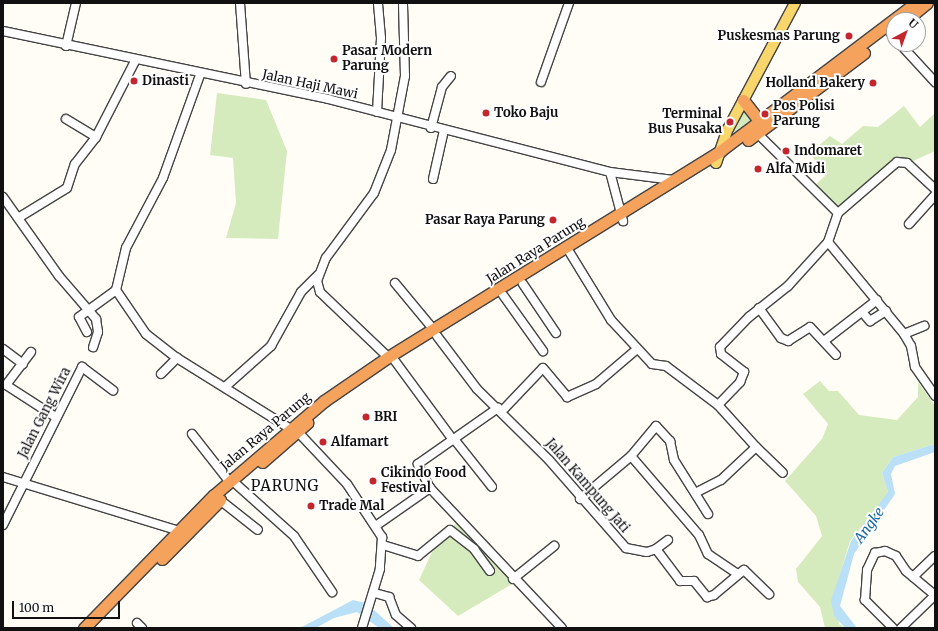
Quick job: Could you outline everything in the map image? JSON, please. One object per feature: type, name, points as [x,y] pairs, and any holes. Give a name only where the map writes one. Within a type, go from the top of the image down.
[{"type":"highway","name":"Jalan Raya Parung","points":[[84,628],[233,483],[293,429],[391,359],[622,218],[716,163],[758,127],[871,43],[916,3]]},
{"type":"highway","points":[[915,12],[927,3]]},
{"type":"highway","name":"Jalan Raya Parung","points":[[871,43],[886,36]]},
{"type":"highway","points":[[743,100],[758,127]]},
{"type":"highway","name":"Jalan Raya Parung","points":[[435,333],[523,284],[758,127]]},
{"type":"highway","name":"Jalan Raya Parung","points":[[93,628],[184,532],[220,500],[233,483]]},
{"type":"main road","points":[[716,163],[743,100],[796,3]]},
{"type":"street","points":[[66,46],[76,3]]},
{"type":"street","points":[[240,3],[246,84]]},
{"type":"street","points":[[377,112],[381,38],[378,3]]},
{"type":"street","points":[[225,387],[271,346],[301,292],[318,275],[326,258],[374,193],[400,118],[406,51],[402,3]]},
{"type":"street","points":[[541,82],[569,3]]},
{"type":"street","name":"Jalan Haji Mawi","points":[[3,31],[66,46],[377,112],[431,128],[610,172],[676,181]]},
{"type":"street","points":[[907,52],[935,82]]},
{"type":"street","points":[[18,218],[68,188],[75,164],[96,137],[135,60]]},
{"type":"street","points":[[87,332],[78,319],[89,309],[116,290],[126,248],[163,178],[200,75]]},
{"type":"street","points":[[431,128],[442,87],[451,76]]},
{"type":"street","points":[[66,119],[96,137]]},
{"type":"street","points":[[758,127],[838,213]]},
{"type":"street","points":[[433,179],[444,130]]},
{"type":"street","points":[[718,405],[740,382],[744,372],[721,354],[720,347],[759,308],[788,286],[828,242],[838,213],[897,162],[912,167],[935,189]]},
{"type":"street","points":[[610,172],[622,218]]},
{"type":"street","points":[[909,224],[935,195]]},
{"type":"street","points":[[3,197],[59,276],[89,309],[98,325],[93,347]]},
{"type":"street","points":[[828,242],[904,334],[911,346],[915,368],[935,396]]},
{"type":"street","points":[[570,253],[611,320],[637,349],[652,364],[666,366],[718,405],[756,447],[784,473]]},
{"type":"street","points":[[318,275],[320,292],[391,359],[492,487]]},
{"type":"street","name":"Jalan Kampung Jati","points":[[395,283],[435,333],[460,370],[557,468],[580,499],[626,548],[647,552],[656,549]]},
{"type":"street","points":[[523,284],[556,333]]},
{"type":"street","points":[[116,290],[143,331],[177,358],[293,429],[347,484],[377,525],[383,545],[375,593],[362,628]]},
{"type":"street","points":[[503,296],[543,351]]},
{"type":"street","points":[[824,341],[863,313],[877,300]]},
{"type":"street","points":[[759,308],[780,338],[788,341],[810,327],[836,355]]},
{"type":"street","points":[[863,313],[870,321],[886,311]]},
{"type":"street","points":[[904,334],[924,326]]},
{"type":"street","points":[[3,349],[23,364]]},
{"type":"street","points":[[562,628],[524,586],[512,579],[492,551],[464,526],[430,488],[417,466],[500,410],[542,368],[567,397],[596,384],[637,349]]},
{"type":"street","points":[[31,352],[23,364],[6,382],[54,416]]},
{"type":"street","points":[[161,374],[177,358]]},
{"type":"street","name":"Jalan Gang Wira","points":[[3,524],[24,484],[54,416],[82,367],[113,390]]},
{"type":"street","points":[[580,499],[630,456],[656,426],[670,442],[674,460],[708,514]]},
{"type":"street","points":[[192,434],[233,483],[294,536],[332,592]]},
{"type":"street","points":[[695,493],[721,480],[756,447]]},
{"type":"street","points":[[630,456],[699,535],[708,554],[736,573]]},
{"type":"street","points":[[3,477],[184,532]]},
{"type":"street","points":[[377,525],[430,488]]},
{"type":"street","points":[[220,500],[258,530]]},
{"type":"street","points":[[383,545],[418,556],[450,530],[474,549],[490,571]]},
{"type":"street","points":[[668,540],[656,549],[680,581],[694,581],[707,597],[714,595],[736,573],[744,570],[769,594]]},
{"type":"street","points":[[512,579],[554,546]]},
{"type":"street","points":[[893,628],[865,600],[869,563],[876,553],[885,551],[896,556],[913,577],[935,595],[901,628]]},
{"type":"street","points":[[913,577],[935,556]]},
{"type":"street","points":[[375,593],[389,597],[396,615],[412,628]]},
{"type":"green space","points":[[217,93],[266,100],[287,151],[278,239],[226,238],[236,203],[233,158],[210,155]]},
{"type":"green space","points":[[904,106],[920,127],[935,113],[935,151],[898,168],[840,218],[811,189],[825,176],[810,153],[830,136],[842,144],[863,126],[878,127]]},
{"type":"green space","points":[[748,109],[754,118],[735,136],[731,131],[743,110]]},
{"type":"green space","points":[[820,381],[829,391],[838,391],[859,415],[897,420],[918,397],[918,382],[935,406],[935,444],[893,457],[882,473],[888,492],[883,502],[850,541],[834,594],[839,624],[845,628],[825,628],[820,607],[798,582],[796,569],[822,536],[816,516],[785,481],[822,439],[828,424],[803,394]]},
{"type":"green space","points":[[457,522],[485,546],[514,583],[458,616],[419,580],[432,552]]},
{"type":"water","name":"Angke","points":[[935,444],[935,452],[895,466],[891,474],[895,494],[854,554],[840,606],[857,628],[845,628],[834,616],[831,600],[851,541],[888,492],[882,473],[893,457]]},
{"type":"water","points":[[353,600],[366,603],[394,628],[379,628],[357,612],[334,618],[316,628],[300,628]]},
{"type":"place","name":"Puskesmas Parung","points":[[849,36]]},
{"type":"place","name":"Pasar Modern Parung","points":[[334,59]]},
{"type":"place","name":"Dinasti","points":[[134,81]]},
{"type":"place","name":"Holland Bakery","points":[[873,83]]},
{"type":"place","name":"Toko Baju","points":[[486,113]]},
{"type":"place","name":"Pos Polisi Parung","points":[[765,114]]},
{"type":"place","name":"Terminal Bus Pusaka","points":[[730,122]]},
{"type":"place","name":"Indomaret","points":[[786,151]]},
{"type":"place","name":"Alfa Midi","points":[[758,169]]},
{"type":"place","name":"Pasar Raya Parung","points":[[553,220]]},
{"type":"place","name":"BRI","points":[[366,417]]},
{"type":"place","name":"Alfamart","points":[[323,442]]},
{"type":"place","name":"Cikindo Food Festival","points":[[373,481]]},
{"type":"place","name":"Trade Mal","points":[[311,506]]},
{"type":"district","name":"PARUNG","points":[[285,486]]}]
